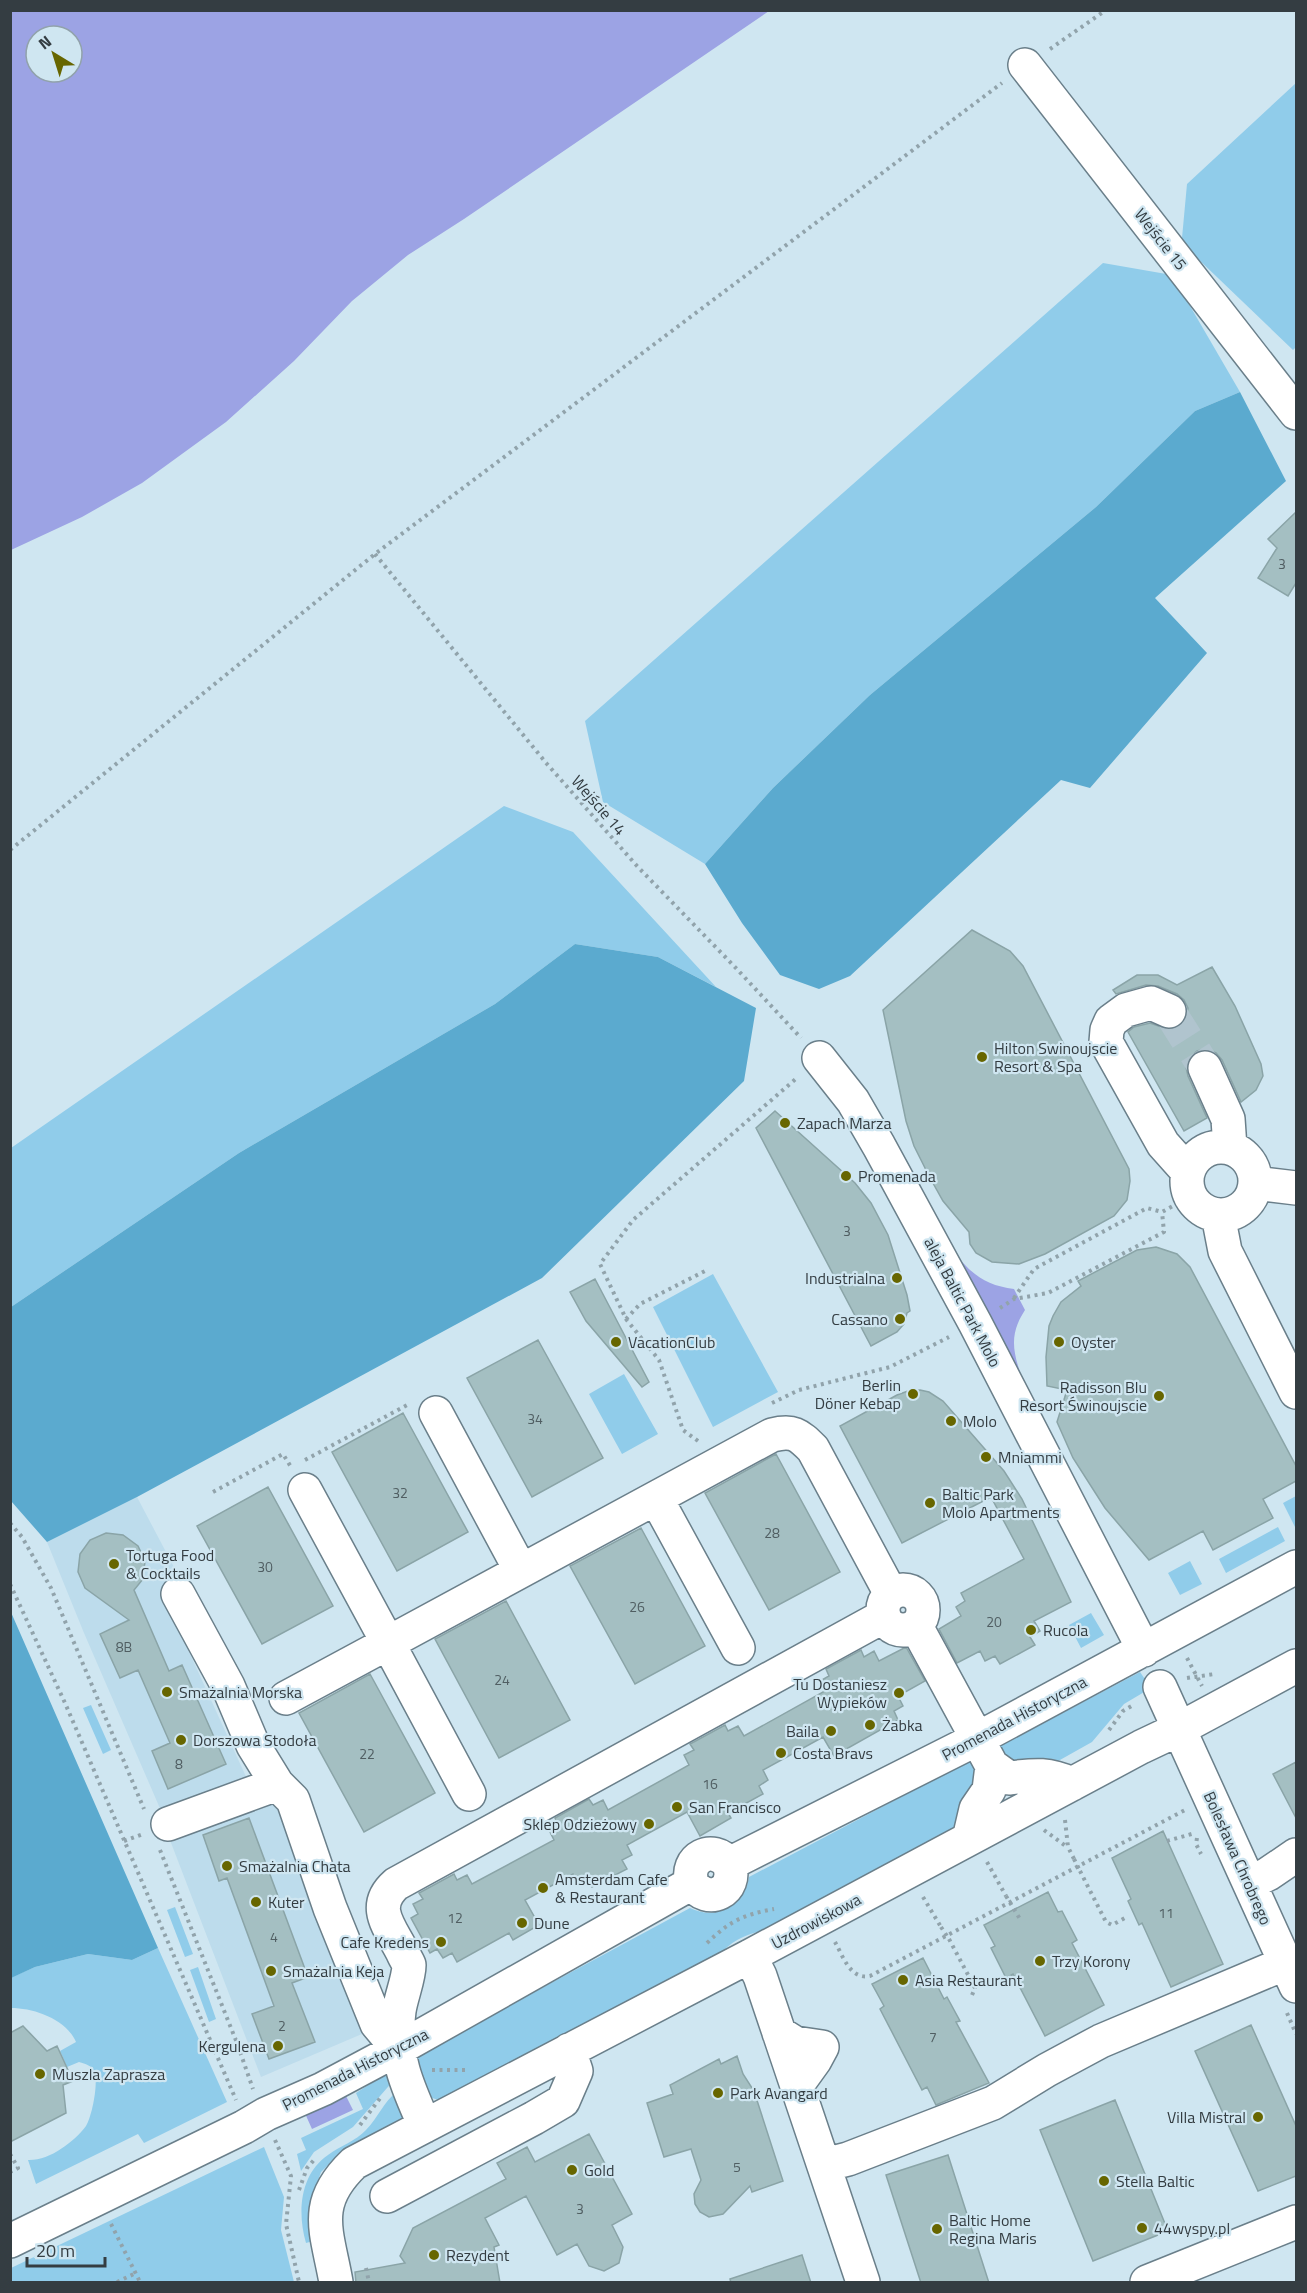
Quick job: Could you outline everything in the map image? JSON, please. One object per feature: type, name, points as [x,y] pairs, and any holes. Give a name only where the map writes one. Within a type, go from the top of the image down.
[{"type":"street","name":"Wejście 15","points":[[1025,65],[1296,413]]},
{"type":"street","points":[[1169,1011],[1151,1003],[1126,1010],[1111,1021],[1107,1030],[1106,1042],[1202,1209],[1218,1215],[1237,1211],[1246,1204],[1255,1183],[1251,1165],[1246,1157],[1230,1148],[1209,1149],[1192,1162],[1189,1184]]},
{"type":"street","name":"aleja Baltic Park Molo","points":[[819,1058],[853,1101],[975,1323],[1144,1650]]},
{"type":"street","points":[[1205,1068],[1228,1119],[1230,1148]]},
{"type":"street","points":[[1255,1183],[1296,1188]]},
{"type":"street","points":[[1218,1215],[1225,1251],[1296,1392]]},
{"type":"street","points":[[428,1406],[521,1571]]},
{"type":"street","points":[[286,1698],[772,1435],[786,1432],[800,1436],[813,1449],[887,1605]]},
{"type":"street","points":[[305,1490],[469,1794]]},
{"type":"street","points":[[656,1498],[738,1647]]},
{"type":"street","name":"Promenada Historyczna","points":[[10,2241],[323,2089],[398,2049],[692,1883],[690,1869],[698,1857],[711,1853],[724,1858],[729,1864],[984,1753],[1144,1650],[1296,1567]]},
{"type":"street","points":[[451,2161],[436,2120],[404,2081],[398,2049],[399,2012],[409,1965],[383,1915],[382,1904],[387,1893],[396,1884],[887,1605],[906,1590],[919,1598],[923,1612],[916,1626],[984,1753],[1009,1778],[1040,1774],[1054,1776],[1068,1799]]},
{"type":"street","points":[[178,1594],[228,1686],[252,1745],[276,1784],[293,1800],[330,1908],[377,2024],[398,2049]]},
{"type":"street","name":"Uzdrowiskowa","points":[[336,2283],[324,2217],[327,2202],[338,2178],[354,2163],[750,1956],[976,1847],[1068,1799],[1141,1747],[1296,1666]]},
{"type":"street","points":[[1160,1687],[1179,1729]]},
{"type":"street","name":"Bolesława Chrobrego","points":[[1179,1729],[1291,1975]]},
{"type":"street","points":[[976,1847],[976,1809],[989,1790],[984,1753]]},
{"type":"street","points":[[158,1829],[276,1784]]},
{"type":"street","points":[[1250,1883],[1269,1874],[1296,1855]]},
{"type":"street","points":[[750,1956],[760,1976],[864,2283]]},
{"type":"street","points":[[824,2165],[848,2159],[993,2103],[1097,2036],[1291,1975]]},
{"type":"street","points":[[779,2033],[795,2043],[831,2042],[797,2085]]},
{"type":"street","points":[[387,2196],[563,2101],[576,2071],[569,2050]]},
{"type":"street","points":[[1147,2283],[1202,2272],[1296,2222]]},
{"type":"path","points":[[10,850],[375,554],[1025,65],[1106,10]]},
{"type":"path","name":"Wejście 14","points":[[375,554],[547,764],[637,866],[819,1058]]},
{"type":"path","points":[[705,1438],[698,1441],[682,1430],[659,1360],[626,1319],[600,1264],[633,1220],[787,1087]]},
{"type":"path","points":[[766,1406],[799,1390],[890,1367],[975,1323],[1014,1299],[1048,1293],[1164,1232],[1162,1212],[1189,1184]]},
{"type":"path","points":[[1014,1299],[1034,1269],[1147,1208],[1162,1212]]},
{"type":"path","points":[[626,1319],[640,1304],[707,1270]]},
{"type":"path","points":[[213,1492],[284,1454],[291,1468],[428,1406]]},
{"type":"path","points":[[10,1523],[22,1537],[51,1588],[158,1829],[253,2089],[255,2121]]},
{"type":"path","points":[[10,1584],[65,1703],[235,2095],[291,2176],[286,2224],[299,2283]]},
{"type":"path","points":[[1068,1799],[1068,1847],[1107,1924],[1112,1925],[1125,1918]]},
{"type":"path","points":[[832,1936],[854,1973],[863,1978],[870,1976],[1173,1818]]},
{"type":"path","points":[[1038,1827],[1068,1847]]},
{"type":"path","points":[[1167,1841],[1193,1832]]},
{"type":"path","points":[[976,1847],[1020,1919]]},
{"type":"path","points":[[919,1890],[975,1988],[972,1995]]},
{"type":"path","points":[[10,2154],[18,2168],[10,2172]]},
{"type":"path","points":[[99,2199],[140,2283]]},
{"type":"path","points":[[117,2283],[136,2274]]},
{"type":"shaded area","points":[[11,10],[769,11],[408,255],[352,301],[294,361],[226,422],[142,483],[82,517],[11,550]]},
{"type":"shaded area","points":[[1296,83],[1296,347],[1293,350],[1195,256],[1182,238],[1187,184]]},
{"type":"shaded area","points":[[1103,263],[1172,275],[1240,392],[1195,411],[1096,507],[870,695],[773,788],[705,864],[603,802],[585,721]]},
{"type":"shaded area","points":[[1240,392],[1286,481],[1155,598],[1207,653],[1090,788],[1061,780],[850,976],[819,989],[780,975],[742,923],[705,864],[773,788],[870,695],[1096,507],[1195,411]]},
{"type":"shaded area","points":[[504,806],[573,832],[716,987],[658,957],[575,944],[495,1004],[239,1153],[11,1307],[11,1148]]},
{"type":"shaded area","points":[[575,944],[658,957],[756,1008],[744,1081],[542,1278],[137,1497],[47,1542],[11,1501],[11,1307],[239,1153],[495,1004]]},
{"type":"shaded area","points":[[959,1258],[983,1279],[997,1286],[1014,1289],[1025,1310],[1017,1326],[1014,1341],[1021,1375],[1017,1377],[956,1261]]},
{"type":"shaded area","points":[[713,1274],[778,1392],[713,1427],[653,1307]]},
{"type":"shaded area","points":[[624,1374],[658,1434],[622,1454],[589,1394]]},
{"type":"shaded area","points":[[1296,1496],[1296,1529],[1283,1503]]},
{"type":"shaded area","points":[[137,1497],[185,1588],[164,1597],[248,1781],[162,1813],[47,1542]]},
{"type":"shaded area","points":[[1278,1527],[1285,1541],[1226,1573],[1219,1559]]},
{"type":"shaded area","points":[[1190,1561],[1202,1584],[1180,1595],[1168,1573]]},
{"type":"shaded area","points":[[10,1610],[158,1948],[132,1960],[88,1954],[35,1967],[11,1978]]},
{"type":"shaded area","points":[[1091,1613],[1104,1635],[1081,1648],[1069,1625]]},
{"type":"shaded area","points":[[1140,1672],[1151,1688],[1124,1704],[1092,1742],[1051,1765],[1012,1770],[994,1749]]},
{"type":"shaded area","points":[[91,1705],[111,1750],[103,1754],[83,1708]]},
{"type":"shaded area","points":[[971,1760],[979,1775],[980,1793],[951,1834],[772,1928],[735,1941],[718,1958],[443,2100],[429,2096],[420,2086],[410,2059],[690,1908],[710,1913],[728,1908],[742,1896],[749,1877]]},
{"type":"shaded area","points":[[277,1794],[369,2031],[261,2077],[168,1835]]},
{"type":"shaded area","points":[[175,1907],[193,1954],[185,1957],[167,1910]]},
{"type":"shaded area","points":[[158,1948],[227,2102],[144,2143],[138,2134],[36,2184],[28,2160],[52,2154],[75,2138],[86,2126],[96,2083],[94,2072],[88,2065],[79,2062],[67,2067],[60,2051],[76,2042],[65,2027],[48,2016],[29,2010],[11,2008],[10,1978],[35,1967],[88,1954],[132,1960]]},
{"type":"shaded area","points":[[198,1967],[216,2019],[209,2022],[190,1970]]},
{"type":"shaded area","points":[[390,2071],[394,2080],[353,2127],[314,2152],[301,2171],[297,2154],[306,2150],[301,2138],[363,2109],[356,2093]]},
{"type":"shaded area","points":[[343,2090],[353,2110],[312,2129],[303,2109]]},
{"type":"shaded area","points":[[398,2091],[407,2120],[332,2161],[321,2172],[312,2198],[313,2241],[306,2243],[302,2207],[303,2194],[311,2172],[328,2155],[362,2134],[388,2100]]},
{"type":"shaded area","points":[[264,2147],[284,2197],[281,2230],[294,2282],[11,2282],[11,2268]]},
{"type":"building","points":[[1296,512],[1296,583],[1288,596],[1258,578],[1277,548],[1268,539]]},
{"type":"building","name":"Hilton Swinoujscie Resort & Spa","points":[[972,930],[1010,951],[1023,966],[1129,1169],[1127,1200],[1114,1216],[1045,1254],[1019,1264],[992,1262],[976,1253],[970,1244],[969,1232],[943,1201],[929,1176],[914,1146],[906,1121],[883,1010]]},
{"type":"building","points":[[1212,967],[1235,1006],[1261,1064],[1263,1076],[1256,1090],[1241,1102],[1222,1060],[1216,1053],[1206,1049],[1197,1051],[1190,1058],[1186,1067],[1207,1118],[1184,1131],[1128,1032],[1134,1027],[1150,1023],[1170,1030],[1180,1026],[1186,1018],[1188,1008],[1184,1000],[1177,994],[1158,986],[1146,985],[1116,994],[1113,990],[1137,975],[1158,975],[1177,985]]},
{"type":"building","points":[[775,1111],[855,1183],[871,1203],[888,1235],[910,1311],[897,1332],[871,1346],[756,1128]]},
{"type":"building","name":"Radisson Blu Resort Świnoujscie","points":[[1156,1247],[1177,1254],[1190,1267],[1296,1466],[1296,1481],[1263,1499],[1273,1518],[1213,1550],[1203,1531],[1149,1560],[1105,1508],[1073,1458],[1057,1422],[1067,1390],[1047,1386],[1046,1357],[1049,1326],[1053,1316],[1061,1302],[1081,1286],[1078,1281],[1137,1250]]},
{"type":"building","name":"VacationClub","points":[[595,1279],[649,1382],[642,1387],[586,1321],[570,1292]]},
{"type":"building","points":[[538,1340],[603,1458],[532,1497],[467,1378]]},
{"type":"building","name":"Baltic Park Molo Apartments","points":[[920,1390],[929,1392],[943,1401],[1004,1471],[1022,1499],[1071,1602],[1034,1621],[1040,1631],[1030,1637],[1035,1645],[1000,1664],[995,1656],[985,1661],[980,1651],[957,1663],[939,1629],[961,1616],[956,1607],[965,1601],[961,1593],[1024,1559],[991,1497],[902,1543],[840,1426],[897,1395]]},
{"type":"building","points":[[403,1413],[468,1532],[397,1571],[332,1452]]},
{"type":"building","points":[[776,1454],[840,1572],[769,1610],[705,1493]]},
{"type":"building","points":[[268,1487],[333,1606],[262,1644],[197,1526]]},
{"type":"building","points":[[641,1528],[705,1646],[635,1684],[570,1566]]},
{"type":"building","points":[[106,1533],[123,1535],[138,1546],[145,1561],[143,1579],[134,1590],[169,1671],[182,1665],[226,1764],[168,1789],[152,1751],[170,1743],[138,1670],[120,1678],[100,1634],[129,1620],[85,1588],[78,1572],[80,1554],[90,1540]]},
{"type":"building","points":[[506,1601],[570,1720],[499,1758],[435,1639]]},
{"type":"building","points":[[906,1647],[925,1681],[898,1696],[903,1706],[894,1711],[898,1720],[834,1756],[823,1737],[763,1770],[768,1780],[759,1786],[763,1794],[728,1813],[731,1818],[700,1836],[687,1812],[627,1845],[632,1855],[622,1860],[627,1869],[592,1887],[588,1878],[578,1884],[573,1874],[525,1900],[539,1925],[513,1940],[509,1933],[457,1962],[452,1953],[443,1958],[437,1949],[430,1953],[411,1918],[418,1914],[413,1904],[423,1899],[419,1893],[454,1874],[457,1880],[467,1875],[472,1884],[554,1840],[549,1830],[558,1825],[555,1818],[589,1799],[593,1805],[603,1800],[608,1810],[689,1765],[684,1755],[694,1750],[690,1744],[725,1725],[728,1731],[738,1726],[744,1736],[825,1691],[820,1681],[829,1676],[826,1669],[861,1650],[864,1657],[874,1651],[879,1661]]},
{"type":"building","points":[[370,1674],[435,1793],[364,1832],[299,1713]]},
{"type":"building","points":[[1296,1762],[1296,1818],[1273,1774]]},
{"type":"building","points":[[249,1818],[308,1977],[292,1983],[315,2042],[269,2059],[252,2014],[274,2006],[227,1878],[219,1881],[203,1835]]},
{"type":"building","name":"Trzy Korony","points":[[1163,1831],[1223,1964],[1171,1987],[1142,1923],[1139,1925],[1128,1901],[1131,1899],[1112,1858]]},
{"type":"building","name":"Trzy Korony","points":[[1048,1892],[1058,1912],[1062,1911],[1077,1940],[1072,1943],[1104,2005],[1045,2036],[1013,1974],[1006,1978],[991,1948],[995,1946],[984,1925]]},
{"type":"building","points":[[923,1958],[944,1999],[947,1997],[960,2021],[956,2022],[989,2083],[936,2105],[927,2087],[922,2090],[880,2009],[884,2006],[872,1984]]},
{"type":"building","name":"Villa Mistral","points":[[1251,2025],[1296,2126],[1296,2176],[1258,2191],[1195,2051]]},
{"type":"building","name":"Muszla Zaprasza","points":[[23,2026],[47,2051],[57,2046],[73,2081],[63,2085],[66,2113],[10,2142],[10,2033]]},
{"type":"building","points":[[737,2056],[743,2074],[754,2091],[783,2181],[752,2192],[750,2186],[723,2214],[709,2217],[700,2212],[695,2204],[694,2194],[701,2180],[691,2149],[664,2157],[647,2103],[673,2094],[670,2085],[719,2059],[721,2064]]},
{"type":"building","name":"Stella Baltic","points":[[1115,2100],[1168,2231],[1093,2261],[1040,2130]]},
{"type":"building","points":[[589,2134],[632,2214],[612,2225],[623,2247],[619,2263],[604,2271],[589,2266],[577,2244],[557,2255],[526,2196],[485,2218],[499,2245],[494,2247],[500,2283],[356,2283],[355,2272],[405,2263],[400,2256],[413,2228],[506,2179],[497,2163],[527,2147],[535,2162]]},
{"type":"building","name":"Baltic Home Regina Maris","points":[[948,2155],[989,2283],[921,2283],[886,2175]]},
{"type":"building","points":[[802,2255],[811,2283],[731,2283],[730,2279]]},
{"type":"tunnel","points":[[1169,1011],[1205,1068]]},
{"type":"place","name":"Hilton Swinoujscie Resort & Spa","points":[[982,1057]]},
{"type":"place","name":"Zapach Marza","points":[[785,1123]]},
{"type":"place","name":"Promenada","points":[[846,1176]]},
{"type":"place","name":"Industrialna","points":[[897,1278]]},
{"type":"place","name":"Cassano","points":[[900,1319]]},
{"type":"place","name":"VacationClub","points":[[616,1342]]},
{"type":"place","name":"Oyster","points":[[1059,1342]]},
{"type":"place","name":"Berlin Döner Kebap","points":[[913,1394]]},
{"type":"place","name":"Radisson Blu Resort Świnoujscie","points":[[1159,1396]]},
{"type":"place","name":"Molo","points":[[951,1421]]},
{"type":"place","name":"Mniammi","points":[[986,1457]]},
{"type":"place","name":"Baltic Park Molo Apartments","points":[[930,1503]]},
{"type":"place","name":"Tortuga Food & Cocktails","points":[[114,1564]]},
{"type":"place","name":"Rucola","points":[[1031,1630]]},
{"type":"place","name":"Smażalnia Morska","points":[[167,1692]]},
{"type":"place","name":"Tu Dostaniesz Wypieków","points":[[899,1693]]},
{"type":"place","name":"Żabka","points":[[870,1725]]},
{"type":"place","name":"Baila","points":[[831,1731]]},
{"type":"place","name":"Dorszowa Stodoła","points":[[181,1740]]},
{"type":"place","name":"Costa Bravs","points":[[781,1753]]},
{"type":"place","name":"San Francisco","points":[[677,1807]]},
{"type":"place","name":"Sklep Odzieżowy","points":[[649,1824]]},
{"type":"place","name":"Smażalnia Chata","points":[[227,1866]]},
{"type":"place","name":"Amsterdam Cafe & Restaurant","points":[[543,1888]]},
{"type":"place","name":"Kuter","points":[[256,1902]]},
{"type":"place","name":"Dune","points":[[522,1923]]},
{"type":"place","name":"Cafe Kredens","points":[[441,1942]]},
{"type":"place","name":"Trzy Korony","points":[[1040,1961]]},
{"type":"place","name":"Smażalnia Keja","points":[[271,1971]]},
{"type":"place","name":"Asia Restaurant","points":[[903,1980]]},
{"type":"place","name":"Kergulena","points":[[278,2046]]},
{"type":"place","name":"Muszla Zaprasza","points":[[40,2074]]},
{"type":"place","name":"Park Avangard","points":[[718,2093]]},
{"type":"place","name":"Villa Mistral","points":[[1258,2117]]},
{"type":"place","name":"Gold","points":[[572,2170]]},
{"type":"place","name":"Stella Baltic","points":[[1104,2181]]},
{"type":"place","name":"44wyspy.pl","points":[[1142,2228]]},
{"type":"place","name":"Baltic Home Regina Maris","points":[[937,2229]]},
{"type":"place","name":"Rezydent","points":[[434,2255]]}]
